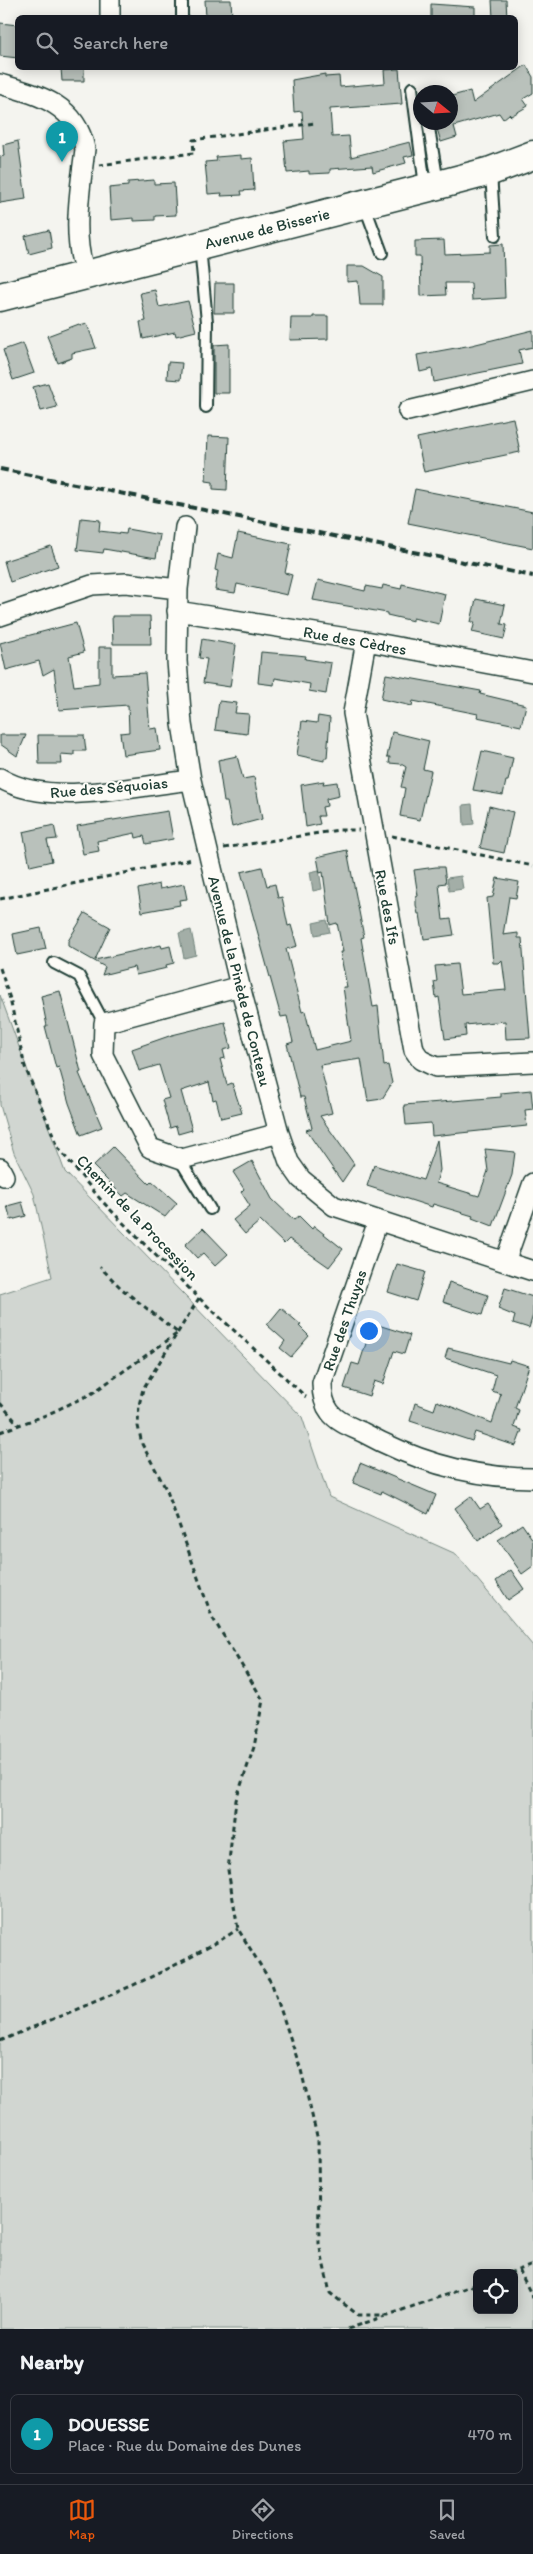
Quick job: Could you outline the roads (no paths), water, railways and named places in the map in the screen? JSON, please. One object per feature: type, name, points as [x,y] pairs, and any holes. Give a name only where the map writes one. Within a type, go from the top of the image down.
[{"type":"street","points":[[110,0],[110,15]]},
{"type":"street","points":[[0,84],[37,95],[66,110],[83,135],[85,149],[78,241],[83,267],[87,275]]},
{"type":"street","name":"Avenue de Bisserie","points":[[0,296],[432,187],[491,171],[533,155]]},
{"type":"street","points":[[408,411],[533,381]]},
{"type":"street","name":"Avenue de la Pinède de Conteau","points":[[185,527],[177,611],[178,690],[191,780],[240,986],[278,1133],[289,1162],[309,1187],[334,1206],[533,1271]]},
{"type":"street","points":[[0,616],[83,588],[108,583],[178,589]]},
{"type":"street","name":"Rue des Cèdres","points":[[177,611],[366,641],[533,672]]},
{"type":"street","name":"Rue des Ifs","points":[[366,641],[353,714],[373,832],[417,1056],[428,1064],[443,1068],[533,1062]]},
{"type":"street","name":"Rue des Séquoias","points":[[0,778],[28,790],[54,794],[191,780]]},
{"type":"street","points":[[240,986],[104,1023],[103,1055],[150,1148],[180,1158],[278,1133]]},
{"type":"street","points":[[505,1262],[533,1183]]},
{"type":"street","name":"Rue des Thuyas","points":[[378,1221],[322,1383],[324,1399],[330,1412],[340,1421],[385,1445],[422,1460],[506,1478],[533,1478]]},
{"type":"lane","points":[[182,0],[182,15]]},
{"type":"lane","points":[[412,88],[432,187]]},
{"type":"lane","points":[[428,130],[432,187]]},
{"type":"lane","points":[[491,171],[495,236]]},
{"type":"lane","points":[[364,204],[382,252]]},
{"type":"lane","points":[[199,245],[207,322],[206,407]]},
{"type":"lane","points":[[54,963],[79,976],[104,1023]]},
{"type":"lane","points":[[180,1158],[210,1209]]},
{"type":"railway","points":[[0,469],[533,576]]},
{"type":"place","name":"DOUESSE","points":[[62,162]]}]
